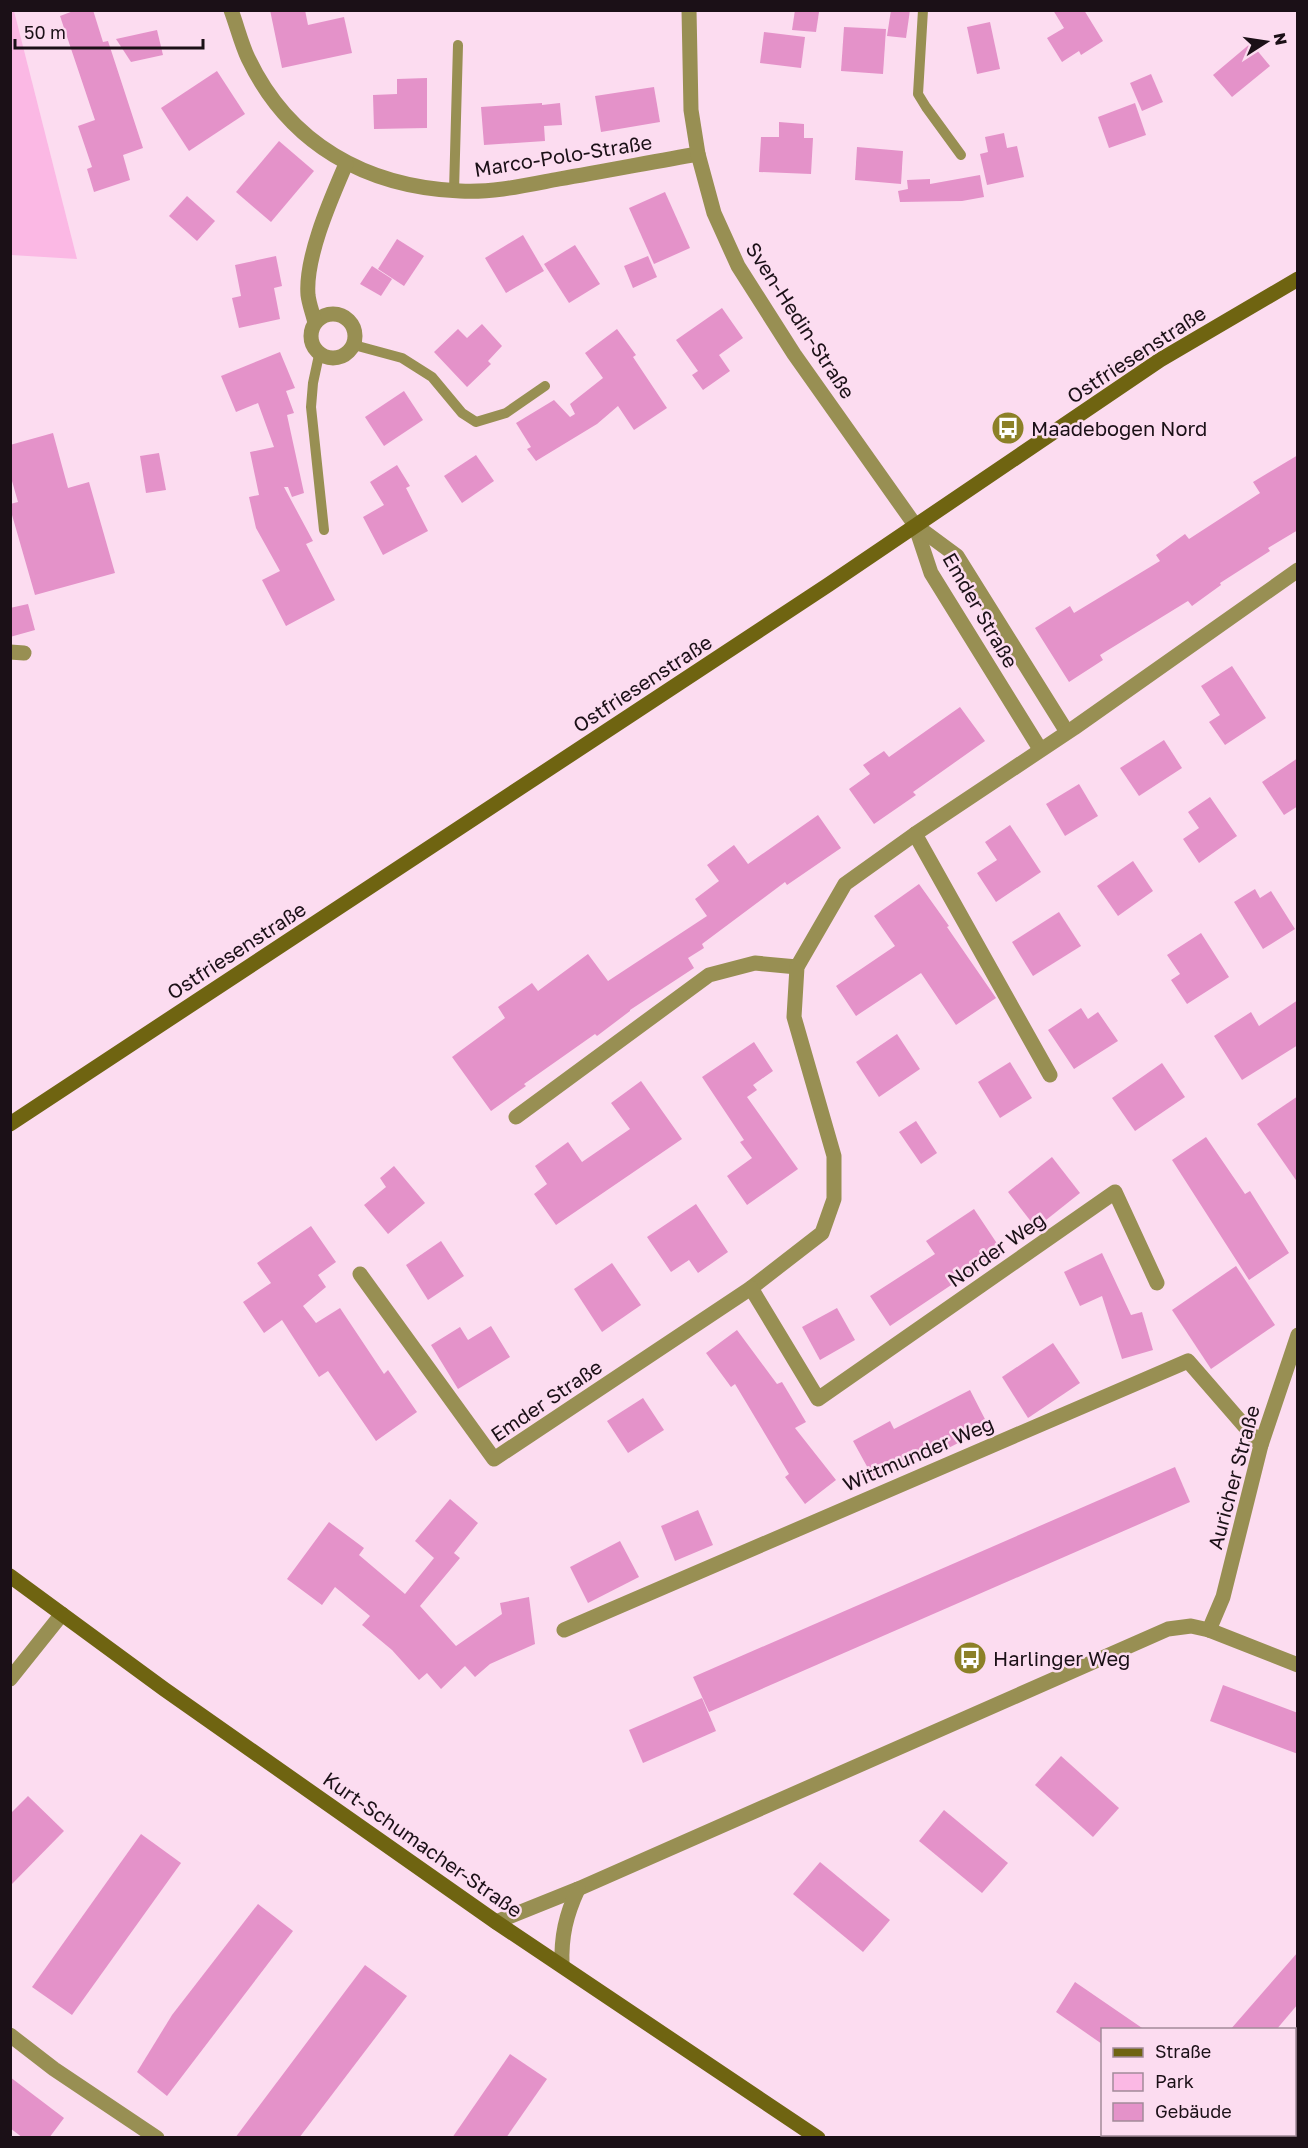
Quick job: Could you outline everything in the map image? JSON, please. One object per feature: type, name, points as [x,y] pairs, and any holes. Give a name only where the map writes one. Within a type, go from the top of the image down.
[{"type":"main road","name":"Ostfriesenstraße","points":[[10,1124],[800,604],[1160,360],[1298,279]]},
{"type":"main road","name":"Kurt-Schumacher-Straße","points":[[10,1576],[174,1696],[496,1922],[818,2138]]},
{"type":"street","name":"Marco-Polo-Straße","points":[[231,10],[249,58],[277,104],[308,137],[346,164],[385,179],[454,191],[504,189],[698,154]]},
{"type":"street","name":"Sven-Hedin-Straße","points":[[689,10],[691,110],[698,154],[714,213],[738,266],[794,354],[915,525]]},
{"type":"street","points":[[315,322],[308,294],[310,265],[327,210],[346,164]]},
{"type":"street","points":[[334,314],[347,319],[355,331],[354,345],[350,351],[339,358],[332,359],[319,355],[314,349],[310,336],[315,322],[334,314]]},
{"type":"street","name":"Emder Straße","points":[[915,525],[957,556],[1067,732]]},
{"type":"street","name":"Emder Straße","points":[[915,525],[931,573],[1040,749]]},
{"type":"street","name":"Emder Straße","points":[[360,1274],[494,1459],[751,1288],[822,1233],[834,1199],[834,1156],[794,1017],[797,967],[845,884],[1298,570]]},
{"type":"street","points":[[915,834],[1050,1075]]},
{"type":"street","points":[[516,1117],[709,975],[755,963],[797,967]]},
{"type":"street","name":"Norder Weg","points":[[751,1288],[818,1399],[1115,1192],[1157,1283]]},
{"type":"street","name":"Auricher Straße","points":[[1209,1630],[1222,1597],[1261,1445],[1298,1335]]},
{"type":"street","name":"Wittmunder Weg","points":[[564,1630],[1188,1361],[1261,1445]]},
{"type":"street","points":[[10,1679],[62,1614]]},
{"type":"street","points":[[496,1922],[578,1889],[1168,1629],[1191,1626],[1209,1630],[1298,1665]]},
{"type":"street","points":[[562,1965],[561,1941],[578,1889]]},
{"type":"street","points":[[10,2035],[54,2069],[157,2138]]},
{"type":"lane","points":[[923,10],[918,94],[961,155]]},
{"type":"lane","points":[[454,191],[458,45]]},
{"type":"lane","points":[[354,345],[402,358],[432,377],[462,413],[476,422],[506,413],[545,386]]},
{"type":"lane","points":[[319,355],[311,407],[324,530]]},
{"type":"green space","points":[[10,11],[14,11],[77,259],[11,255]]},
{"type":"building","points":[[76,10],[93,10],[103,42],[108,41],[143,148],[123,155],[130,180],[94,192],[87,169],[92,167],[78,126],[95,120],[60,16]]},
{"type":"building","points":[[270,10],[305,10],[308,25],[344,17],[352,53],[282,68]]},
{"type":"building","points":[[795,10],[819,12],[816,32],[792,30]]},
{"type":"building","points":[[891,10],[910,10],[906,38],[887,36]]},
{"type":"building","points":[[1053,10],[1084,10],[1103,41],[1081,55],[1079,51],[1062,62],[1047,38],[1064,28]]},
{"type":"building","points":[[990,22],[1000,69],[977,74],[967,27]]},
{"type":"building","points":[[844,27],[886,29],[883,74],[841,71]]},
{"type":"building","points":[[157,30],[163,55],[131,62],[116,39]]},
{"type":"building","points":[[764,32],[805,37],[801,68],[760,63]]},
{"type":"building","points":[[1251,43],[1270,66],[1232,97],[1213,75]]},
{"type":"building","points":[[217,71],[245,114],[189,151],[161,108]]},
{"type":"building","points":[[1151,74],[1163,102],[1142,111],[1130,83]]},
{"type":"building","points":[[427,78],[427,128],[374,129],[373,95],[397,94],[397,79]]},
{"type":"building","points":[[654,87],[660,122],[601,132],[595,96]]},
{"type":"building","points":[[542,103],[542,105],[560,103],[562,125],[544,126],[545,141],[484,145],[481,107]]},
{"type":"building","points":[[1135,103],[1146,135],[1109,148],[1098,117]]},
{"type":"building","points":[[779,122],[804,124],[804,138],[813,138],[811,174],[759,172],[761,137],[779,137]]},
{"type":"building","points":[[1004,133],[1007,148],[1017,146],[1024,177],[987,185],[980,154],[988,152],[985,137]]},
{"type":"building","points":[[279,141],[314,171],[271,222],[236,192]]},
{"type":"building","points":[[857,147],[903,151],[901,184],[855,180]]},
{"type":"building","points":[[980,175],[984,197],[962,201],[900,202],[898,191],[908,189],[907,180],[930,179],[930,184]]},
{"type":"building","points":[[665,192],[690,248],[654,264],[629,208]]},
{"type":"building","points":[[187,196],[215,221],[197,241],[169,216]]},
{"type":"building","points":[[523,235],[544,271],[506,293],[485,258]]},
{"type":"building","points":[[397,239],[424,256],[404,286],[378,269]]},
{"type":"building","points":[[575,245],[600,284],[569,303],[544,264]]},
{"type":"building","points":[[276,256],[282,286],[274,288],[280,319],[239,328],[232,298],[241,296],[235,265]]},
{"type":"building","points":[[648,256],[657,277],[633,288],[624,266]]},
{"type":"building","points":[[372,266],[392,279],[381,296],[360,284]]},
{"type":"building","points":[[722,308],[743,338],[719,355],[730,371],[703,390],[692,375],[698,371],[676,340]]},
{"type":"building","points":[[482,324],[502,346],[488,361],[491,364],[467,387],[434,352],[458,329],[467,338]]},
{"type":"building","points":[[617,329],[636,355],[633,357],[667,408],[634,430],[618,406],[597,424],[536,461],[527,449],[531,447],[516,423],[554,400],[570,417],[575,414],[570,404],[603,378],[585,353]]},
{"type":"building","points":[[280,352],[295,388],[286,391],[294,413],[287,415],[304,493],[292,497],[288,487],[284,487],[313,541],[306,544],[335,600],[286,626],[262,580],[280,571],[256,528],[249,497],[259,495],[250,452],[274,447],[258,403],[236,412],[221,376]]},
{"type":"building","points":[[404,391],[423,420],[384,446],[365,417]]},
{"type":"building","points":[[53,433],[68,488],[89,482],[115,573],[35,595],[10,508],[10,504],[18,502],[10,474],[10,445]]},
{"type":"building","points":[[159,453],[166,490],[146,493],[140,456]]},
{"type":"building","points":[[476,455],[494,481],[462,503],[444,476]]},
{"type":"building","points":[[1298,455],[1298,530],[1268,548],[1270,551],[1220,583],[1221,585],[1192,606],[1188,601],[1100,655],[1103,660],[1069,682],[1035,628],[1070,606],[1074,613],[1160,561],[1156,555],[1185,534],[1189,539],[1260,493],[1253,482]]},
{"type":"building","points":[[397,465],[410,486],[406,488],[428,531],[383,555],[363,517],[384,505],[370,482]]},
{"type":"building","points":[[28,604],[35,630],[10,637],[10,608]]},
{"type":"building","points":[[1232,666],[1266,718],[1225,745],[1209,722],[1220,715],[1201,686]]},
{"type":"building","points":[[960,707],[985,741],[913,792],[916,795],[874,824],[849,789],[870,774],[863,765],[884,751],[889,757]]},
{"type":"building","points":[[1164,740],[1182,768],[1139,796],[1120,768]]},
{"type":"building","points":[[1298,758],[1298,806],[1284,815],[1262,782]]},
{"type":"building","points":[[1079,784],[1098,816],[1065,836],[1046,804]]},
{"type":"building","points":[[1210,797],[1237,836],[1199,863],[1183,839],[1199,828],[1188,812]]},
{"type":"building","points":[[818,815],[841,848],[787,885],[785,882],[702,944],[704,948],[688,958],[694,968],[524,1084],[526,1086],[491,1111],[452,1057],[505,1018],[498,1007],[532,983],[538,991],[588,954],[608,981],[707,916],[695,899],[719,881],[707,865],[734,845],[748,864]]},
{"type":"building","points":[[1010,825],[1041,872],[996,902],[977,873],[997,860],[985,842]]},
{"type":"building","points":[[1133,861],[1153,891],[1118,916],[1097,886]]},
{"type":"building","points":[[919,884],[996,998],[956,1025],[921,973],[856,1016],[836,986],[895,946],[874,916]]},
{"type":"building","points":[[1255,889],[1260,898],[1271,891],[1295,929],[1263,949],[1234,902]]},
{"type":"building","points":[[1059,912],[1081,946],[1033,976],[1012,942]]},
{"type":"building","points":[[1201,933],[1229,977],[1187,1004],[1171,980],[1180,974],[1167,955]]},
{"type":"building","points":[[1298,1000],[1298,1045],[1242,1080],[1214,1036],[1251,1012],[1259,1026]]},
{"type":"building","points":[[1081,1008],[1088,1019],[1098,1012],[1118,1041],[1074,1069],[1048,1030]]},
{"type":"building","points":[[897,1034],[920,1069],[879,1097],[856,1062]]},
{"type":"building","points":[[754,1042],[773,1071],[753,1085],[757,1090],[747,1097],[798,1169],[747,1205],[727,1176],[752,1158],[740,1142],[744,1140],[702,1077]]},
{"type":"building","points":[[1010,1062],[1032,1098],[1000,1118],[978,1082]]},
{"type":"building","points":[[1162,1063],[1185,1097],[1135,1131],[1112,1098]]},
{"type":"building","points":[[641,1081],[682,1139],[556,1225],[534,1194],[547,1184],[535,1166],[568,1142],[582,1162],[630,1129],[611,1103]]},
{"type":"building","points":[[1298,1096],[1298,1183],[1257,1124]]},
{"type":"building","points":[[916,1121],[937,1153],[921,1164],[899,1132]]},
{"type":"building","points":[[1206,1137],[1245,1194],[1250,1191],[1289,1253],[1249,1280],[1172,1160]]},
{"type":"building","points":[[1052,1157],[1080,1193],[1036,1228],[1008,1192]]},
{"type":"building","points":[[394,1166],[425,1203],[388,1234],[364,1205],[386,1187],[380,1178]]},
{"type":"building","points":[[696,1204],[728,1252],[698,1273],[689,1260],[671,1272],[647,1237]]},
{"type":"building","points":[[974,1209],[1002,1251],[890,1326],[870,1296],[935,1254],[926,1241]]},
{"type":"building","points":[[311,1226],[336,1262],[318,1275],[326,1287],[303,1306],[316,1323],[340,1308],[384,1374],[388,1370],[417,1412],[376,1441],[328,1371],[319,1377],[282,1320],[264,1333],[243,1302],[271,1283],[257,1263]]},
{"type":"building","points":[[441,1241],[464,1276],[428,1300],[406,1265]]},
{"type":"building","points":[[1102,1253],[1131,1315],[1142,1312],[1153,1350],[1122,1359],[1102,1296],[1080,1306],[1064,1272]]},
{"type":"building","points":[[612,1263],[641,1305],[602,1332],[574,1289]]},
{"type":"building","points":[[1236,1266],[1275,1325],[1211,1369],[1172,1310]]},
{"type":"building","points":[[837,1308],[855,1340],[820,1360],[802,1327]]},
{"type":"building","points":[[491,1326],[510,1357],[458,1389],[431,1345],[460,1327],[468,1340]]},
{"type":"building","points":[[737,1330],[777,1384],[782,1382],[806,1422],[795,1428],[836,1480],[805,1504],[785,1477],[789,1474],[735,1384],[731,1387],[706,1353]]},
{"type":"building","points":[[1053,1343],[1080,1383],[1028,1418],[1002,1377]]},
{"type":"building","points":[[970,1390],[989,1427],[935,1455],[933,1449],[875,1481],[853,1441],[890,1421],[894,1429]]},
{"type":"building","points":[[643,1398],[664,1430],[628,1453],[607,1421]]},
{"type":"building","points":[[1175,1467],[1190,1502],[709,1712],[693,1677]]},
{"type":"building","points":[[450,1499],[478,1523],[454,1553],[460,1558],[420,1606],[456,1646],[502,1614],[500,1603],[529,1597],[535,1644],[490,1664],[475,1677],[465,1666],[441,1689],[427,1673],[419,1680],[392,1650],[362,1625],[370,1616],[335,1587],[322,1605],[287,1579],[329,1522],[364,1548],[359,1555],[405,1594],[434,1558],[415,1541]]},
{"type":"building","points":[[698,1510],[713,1545],[675,1561],[661,1526]]},
{"type":"building","points":[[620,1541],[639,1577],[588,1603],[570,1567]]},
{"type":"building","points":[[1223,1685],[1298,1713],[1298,1754],[1210,1721]]},
{"type":"building","points":[[702,1698],[716,1731],[643,1763],[629,1730]]},
{"type":"building","points":[[1061,1756],[1119,1808],[1093,1837],[1035,1785]]},
{"type":"building","points":[[28,1796],[64,1831],[10,1886],[10,1814]]},
{"type":"building","points":[[944,1810],[1008,1863],[982,1893],[919,1841]]},
{"type":"building","points":[[141,1834],[181,1863],[72,2015],[32,1987]]},
{"type":"building","points":[[820,1862],[890,1920],[863,1952],[793,1894]]},
{"type":"building","points":[[258,1904],[293,1931],[167,2096],[137,2072],[172,2015]]},
{"type":"building","points":[[1298,1952],[1298,2004],[1278,2028],[1232,2028]]},
{"type":"building","points":[[365,1965],[407,1996],[299,2138],[235,2138]]},
{"type":"building","points":[[1075,1982],[1142,2028],[1101,2028],[1101,2043],[1056,2012]]},
{"type":"building","points":[[510,2054],[547,2079],[506,2138],[452,2138]]},
{"type":"building","points":[[10,2077],[64,2118],[49,2138],[23,2138],[10,2128]]},
{"type":"place","name":"Maadebogen Nord","points":[[1008,428]]},
{"type":"place","name":"Harlinger Weg","points":[[970,1658]]}]
